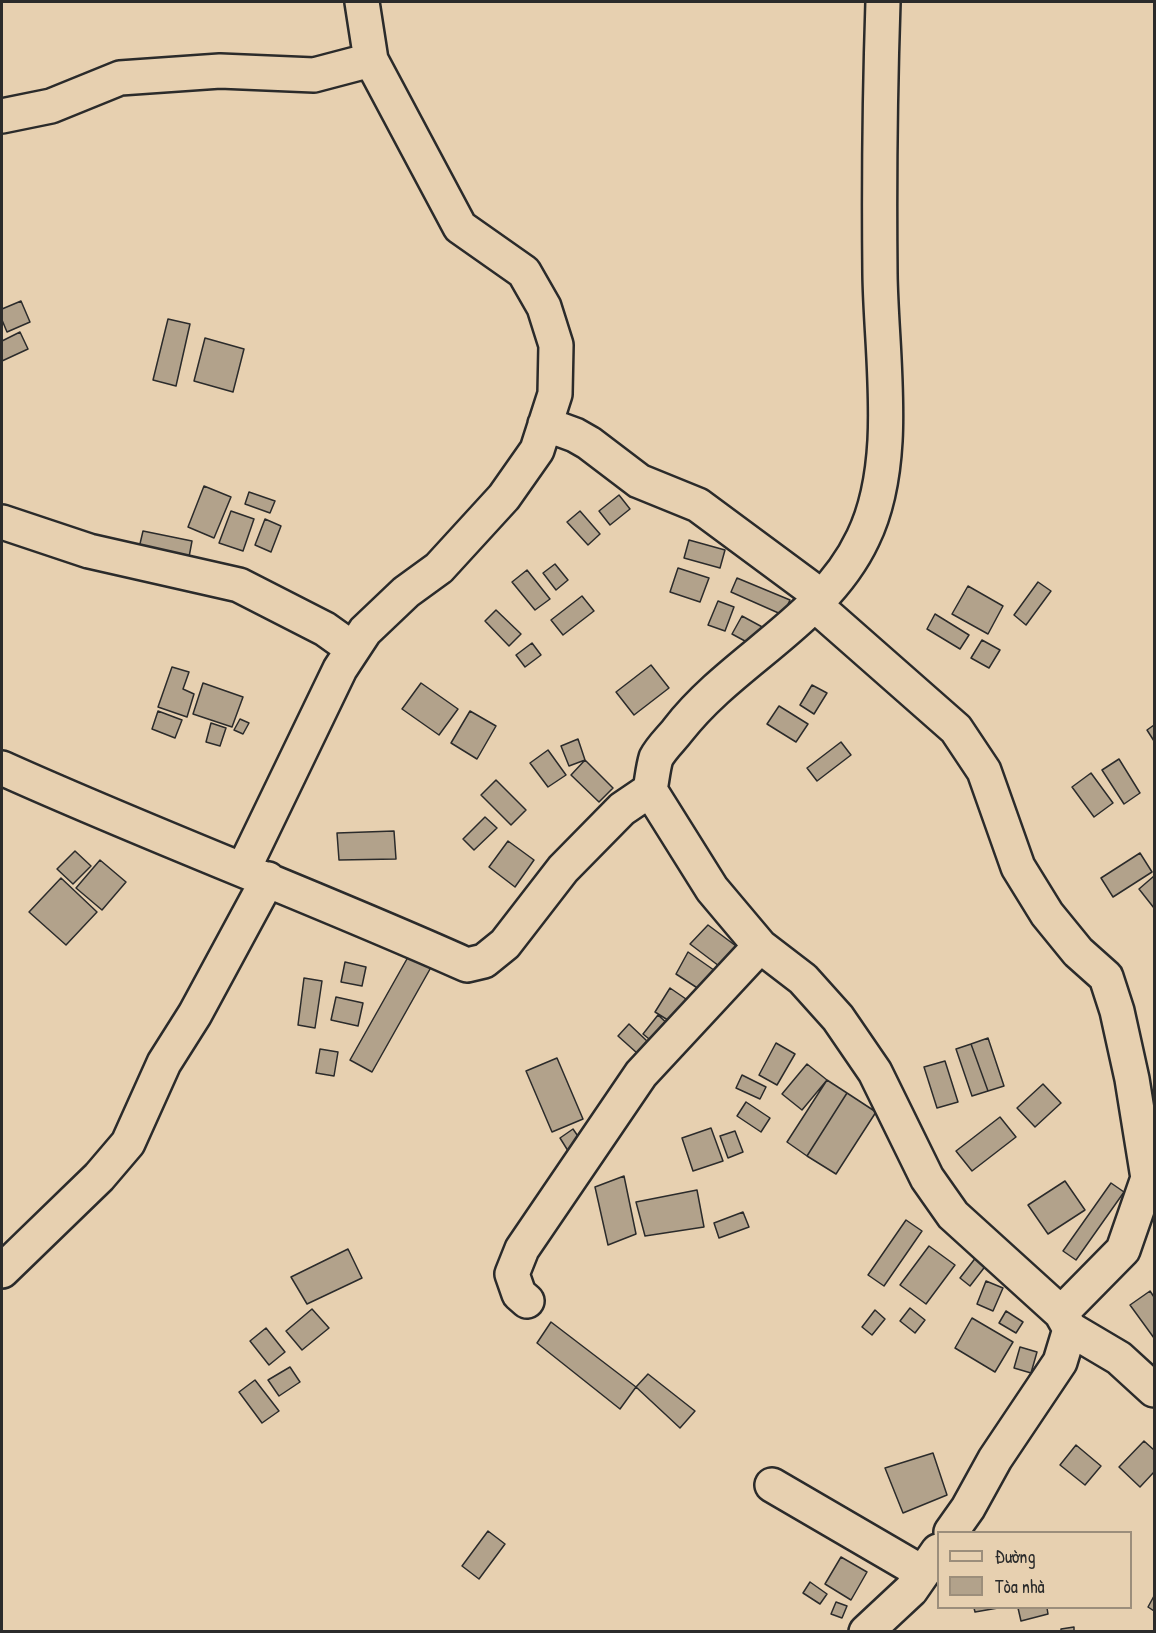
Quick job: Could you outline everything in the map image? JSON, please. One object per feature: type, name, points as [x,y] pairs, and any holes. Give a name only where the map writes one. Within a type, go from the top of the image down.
[{"type":"street","points":[[2,1271],[99,1177],[128,1143],[164,1063],[216,975],[340,669],[365,631],[406,592],[439,568],[504,497],[537,450],[555,394],[556,345],[544,307],[525,272],[460,228],[371,60],[362,2]]},
{"type":"street","points":[[2,768],[101,813],[256,875],[467,965],[484,961],[505,944],[563,869],[622,809],[650,789],[657,758],[684,722],[712,692],[758,655],[818,600],[838,578],[863,538],[877,498],[883,451],[885,394],[879,147],[883,2]]},
{"type":"street","points":[[2,116],[51,106],[120,78],[220,71],[314,75],[371,60]]},
{"type":"street","points":[[545,424],[582,439],[639,481],[698,505],[818,600],[956,729],[984,771],[1024,876],[1047,914],[1078,952],[1106,977],[1117,1011],[1151,1174],[1123,1250],[1065,1321],[1060,1362],[995,1458],[968,1508],[952,1531]]},
{"type":"street","points":[[2,522],[89,551],[239,585],[325,629],[353,649]]},
{"type":"street","points":[[650,789],[712,889],[760,946],[803,979],[838,1018],[875,1072],[927,1178],[953,1215],[1065,1321],[1119,1358],[1155,1390]]},
{"type":"street","points":[[526,1301],[519,1294],[512,1274],[522,1249],[641,1074],[760,946]]},
{"type":"street","points":[[772,1485],[931,1562],[899,1603],[866,1632]]},
{"type":"building","points":[[21,301],[30,322],[7,332],[2,320],[2,309]]},
{"type":"building","points":[[168,319],[190,324],[176,386],[153,380]]},
{"type":"building","points":[[20,332],[28,349],[2,361],[2,341]]},
{"type":"building","points":[[205,338],[244,349],[233,392],[194,381]]},
{"type":"building","points":[[204,486],[231,497],[214,538],[188,527]]},
{"type":"building","points":[[249,492],[275,501],[270,513],[245,504]]},
{"type":"building","points":[[619,495],[630,509],[610,525],[599,511]]},
{"type":"building","points":[[231,511],[254,519],[243,551],[219,543]]},
{"type":"building","points":[[580,511],[600,534],[588,545],[567,522]]},
{"type":"building","points":[[265,519],[281,526],[271,552],[255,545]]},
{"type":"building","points":[[143,531],[192,541],[189,557],[139,548]]},
{"type":"building","points":[[689,540],[725,550],[720,568],[684,558]]},
{"type":"building","points":[[555,564],[568,580],[556,590],[543,573]]},
{"type":"building","points":[[678,568],[709,578],[700,602],[670,592]]},
{"type":"building","points":[[527,570],[550,599],[535,610],[512,582]]},
{"type":"building","points":[[737,578],[790,600],[783,615],[731,592]]},
{"type":"building","points":[[1038,582],[1051,591],[1026,625],[1014,615]]},
{"type":"building","points":[[968,586],[1003,606],[988,634],[952,614]]},
{"type":"building","points":[[582,596],[594,611],[563,635],[551,620]]},
{"type":"building","points":[[718,601],[734,607],[725,631],[708,625]]},
{"type":"building","points":[[496,610],[521,634],[509,646],[485,621]]},
{"type":"building","points":[[935,614],[969,635],[960,649],[927,629]]},
{"type":"building","points":[[742,616],[766,629],[756,647],[732,634]]},
{"type":"building","points":[[982,640],[1000,650],[989,668],[971,658]]},
{"type":"building","points":[[532,643],[541,655],[525,667],[516,655]]},
{"type":"building","points":[[651,665],[669,688],[634,715],[616,692]]},
{"type":"building","points":[[172,667],[189,672],[183,689],[194,694],[187,717],[158,707]]},
{"type":"building","points":[[203,683],[243,697],[232,727],[193,714]]},
{"type":"building","points":[[421,683],[458,709],[439,735],[402,709]]},
{"type":"building","points":[[812,685],[827,693],[814,714],[800,705]]},
{"type":"building","points":[[779,706],[808,724],[796,742],[767,724]]},
{"type":"building","points":[[158,711],[182,720],[175,738],[152,729]]},
{"type":"building","points":[[470,711],[496,726],[477,759],[451,743]]},
{"type":"building","points":[[240,719],[249,723],[243,734],[234,730]]},
{"type":"building","points":[[211,723],[226,728],[220,746],[206,742]]},
{"type":"building","points":[[1154,725],[1154,741],[1147,730]]},
{"type":"building","points":[[578,739],[585,760],[569,766],[561,746]]},
{"type":"building","points":[[841,742],[851,755],[817,781],[807,768]]},
{"type":"building","points":[[548,750],[566,775],[548,787],[530,763]]},
{"type":"building","points":[[1119,759],[1140,793],[1124,804],[1102,770]]},
{"type":"building","points":[[585,760],[613,788],[599,802],[571,775]]},
{"type":"building","points":[[1091,773],[1113,803],[1094,817],[1072,787]]},
{"type":"building","points":[[496,780],[526,810],[511,825],[481,795]]},
{"type":"building","points":[[485,817],[497,828],[474,850],[463,839]]},
{"type":"building","points":[[394,831],[396,859],[339,860],[337,833]]},
{"type":"building","points":[[508,841],[534,860],[515,887],[489,867]]},
{"type":"building","points":[[75,851],[91,866],[73,884],[57,869]]},
{"type":"building","points":[[1140,853],[1152,872],[1113,897],[1101,878]]},
{"type":"building","points":[[100,860],[126,882],[102,910],[76,888]]},
{"type":"building","points":[[1154,876],[1154,908],[1139,889]]},
{"type":"building","points":[[61,878],[97,912],[66,945],[29,912]]},
{"type":"building","points":[[708,925],[736,946],[723,969],[690,944]]},
{"type":"building","points":[[412,950],[434,962],[372,1072],[350,1060]]},
{"type":"building","points":[[688,952],[721,975],[702,991],[676,974]]},
{"type":"building","points":[[345,962],[366,967],[362,986],[341,982]]},
{"type":"building","points":[[304,978],[322,981],[315,1028],[298,1025]]},
{"type":"building","points":[[670,988],[686,999],[671,1022],[655,1012]]},
{"type":"building","points":[[336,997],[363,1003],[358,1026],[331,1020]]},
{"type":"building","points":[[658,1015],[669,1025],[654,1043],[643,1034]]},
{"type":"building","points":[[629,1024],[647,1041],[637,1053],[618,1036]]},
{"type":"building","points":[[988,1038],[1004,1086],[988,1091],[971,1044]]},
{"type":"building","points":[[776,1043],[795,1054],[777,1085],[759,1075]]},
{"type":"building","points":[[971,1044],[988,1091],[972,1096],[956,1049]]},
{"type":"building","points":[[320,1049],[338,1052],[334,1076],[316,1073]]},
{"type":"building","points":[[557,1058],[583,1119],[552,1132],[526,1071]]},
{"type":"building","points":[[945,1061],[958,1102],[937,1108],[924,1067]]},
{"type":"building","points":[[807,1064],[827,1080],[802,1110],[782,1094]]},
{"type":"building","points":[[742,1075],[766,1087],[760,1099],[736,1088]]},
{"type":"building","points":[[827,1080],[847,1093],[807,1156],[787,1142]]},
{"type":"building","points":[[1043,1084],[1061,1103],[1035,1127],[1017,1108]]},
{"type":"building","points":[[847,1093],[876,1112],[836,1174],[807,1156]]},
{"type":"building","points":[[746,1102],[770,1118],[761,1132],[737,1116]]},
{"type":"building","points":[[1000,1117],[1016,1137],[972,1171],[956,1151]]},
{"type":"building","points":[[711,1128],[723,1161],[693,1171],[682,1138]]},
{"type":"building","points":[[573,1129],[584,1145],[570,1154],[560,1138]]},
{"type":"building","points":[[735,1131],[743,1152],[728,1158],[720,1136]]},
{"type":"building","points":[[624,1176],[636,1234],[608,1245],[595,1187]]},
{"type":"building","points":[[1065,1181],[1085,1210],[1048,1234],[1028,1205]]},
{"type":"building","points":[[1111,1183],[1124,1192],[1076,1260],[1063,1251]]},
{"type":"building","points":[[697,1190],[704,1227],[645,1236],[636,1202]]},
{"type":"building","points":[[743,1212],[749,1227],[719,1238],[714,1223]]},
{"type":"building","points":[[906,1220],[922,1231],[884,1286],[868,1275]]},
{"type":"building","points":[[929,1246],[955,1265],[926,1304],[900,1285]]},
{"type":"building","points":[[348,1249],[362,1278],[307,1304],[291,1277]]},
{"type":"building","points":[[977,1256],[987,1264],[970,1286],[960,1278]]},
{"type":"building","points":[[986,1281],[1003,1288],[993,1311],[977,1304]]},
{"type":"building","points":[[1150,1291],[1154,1297],[1154,1338],[1130,1305]]},
{"type":"building","points":[[910,1308],[925,1320],[915,1333],[900,1321]]},
{"type":"building","points":[[312,1309],[329,1328],[302,1350],[286,1331]]},
{"type":"building","points":[[875,1310],[885,1319],[872,1335],[862,1327]]},
{"type":"building","points":[[1006,1311],[1023,1322],[1016,1333],[999,1323]]},
{"type":"building","points":[[972,1318],[1013,1342],[995,1372],[955,1348]]},
{"type":"building","points":[[551,1322],[636,1387],[620,1409],[537,1343]]},
{"type":"building","points":[[266,1328],[285,1352],[269,1365],[250,1341]]},
{"type":"building","points":[[1020,1347],[1037,1352],[1031,1373],[1014,1368]]},
{"type":"building","points":[[290,1367],[300,1382],[279,1396],[268,1380]]},
{"type":"building","points":[[648,1374],[695,1411],[680,1428],[636,1387]]},
{"type":"building","points":[[255,1380],[279,1411],[262,1423],[239,1392]]},
{"type":"building","points":[[1144,1441],[1154,1450],[1154,1472],[1140,1487],[1119,1467]]},
{"type":"building","points":[[1076,1445],[1101,1466],[1085,1485],[1060,1465]]},
{"type":"building","points":[[933,1453],[947,1495],[903,1513],[885,1468]]},
{"type":"building","points":[[488,1531],[505,1544],[479,1579],[462,1566]]},
{"type":"building","points":[[841,1557],[867,1572],[851,1600],[825,1584]]},
{"type":"building","points":[[810,1582],[827,1594],[820,1604],[803,1593]]},
{"type":"building","points":[[1154,1596],[1154,1611],[1148,1607]]},
{"type":"building","points":[[836,1602],[847,1606],[842,1618],[831,1614]]},
{"type":"building","points":[[974,1609],[992,1609],[975,1612]]},
{"type":"building","points":[[1018,1609],[1047,1609],[1048,1614],[1021,1621]]},
{"type":"building","points":[[1074,1627],[1074,1632],[1061,1632],[1061,1629]]}]
